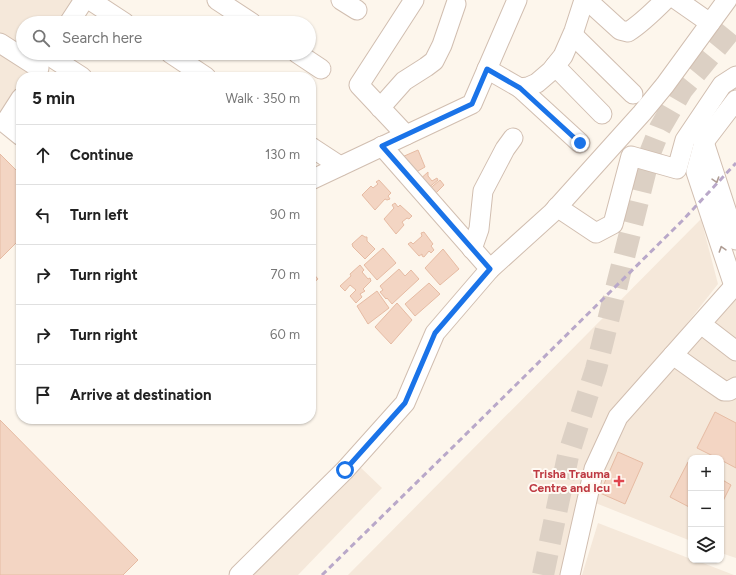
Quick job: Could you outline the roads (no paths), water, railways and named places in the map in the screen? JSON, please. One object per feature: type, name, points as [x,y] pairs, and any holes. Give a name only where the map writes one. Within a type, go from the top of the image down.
[{"type":"street","points":[[74,16],[84,0]]},
{"type":"street","points":[[90,0],[114,16]]},
{"type":"street","points":[[217,0],[241,16]]},
{"type":"street","points":[[341,0],[357,10]]},
{"type":"street","points":[[406,135],[358,85],[414,0]]},
{"type":"street","points":[[316,178],[472,104],[517,0]]},
{"type":"street","points":[[520,88],[528,87],[537,83],[551,71],[563,56],[580,15],[584,0]]},
{"type":"street","points":[[587,0],[620,30],[628,32],[643,22],[664,0]]},
{"type":"street","points":[[676,0],[710,23]]},
{"type":"street","points":[[239,575],[345,470],[405,403],[435,333],[490,269],[552,213],[642,113],[665,85],[727,0]]},
{"type":"street","points":[[380,108],[404,81],[434,61],[442,45],[456,4]]},
{"type":"street","points":[[572,35],[633,94]]},
{"type":"street","points":[[0,43],[16,51]]},
{"type":"street","points":[[180,60],[198,72]]},
{"type":"street","points":[[308,60],[321,69]]},
{"type":"street","points":[[42,63],[68,72]]},
{"type":"street","points":[[555,66],[602,114]]},
{"type":"street","points":[[487,69],[520,88],[580,143]]},
{"type":"street","points":[[557,207],[596,233],[613,224],[631,156],[677,169],[685,140],[722,85],[736,76]]},
{"type":"street","points":[[570,575],[594,469],[618,417],[735,286],[696,172],[704,142],[736,100]]},
{"type":"street","points":[[16,106],[5,123],[16,132]]},
{"type":"street","points":[[472,249],[479,229],[483,192],[504,149],[513,138]]},
{"type":"street","points":[[704,142],[736,240]]},
{"type":"street","points":[[382,146],[490,269]]},
{"type":"street","points":[[316,150],[340,166]]},
{"type":"street","points":[[700,324],[736,351]]},
{"type":"street","points":[[673,355],[724,391],[729,391],[736,387]]},
{"type":"tunnel","points":[[543,575],[568,456],[596,369],[650,153],[660,128],[682,90],[736,24]]},
{"type":"railway","points":[[322,575],[682,221],[736,163]]},
{"type":"place","name":"Trisha Trauma Centre and Icu","points":[[619,481]]}]
